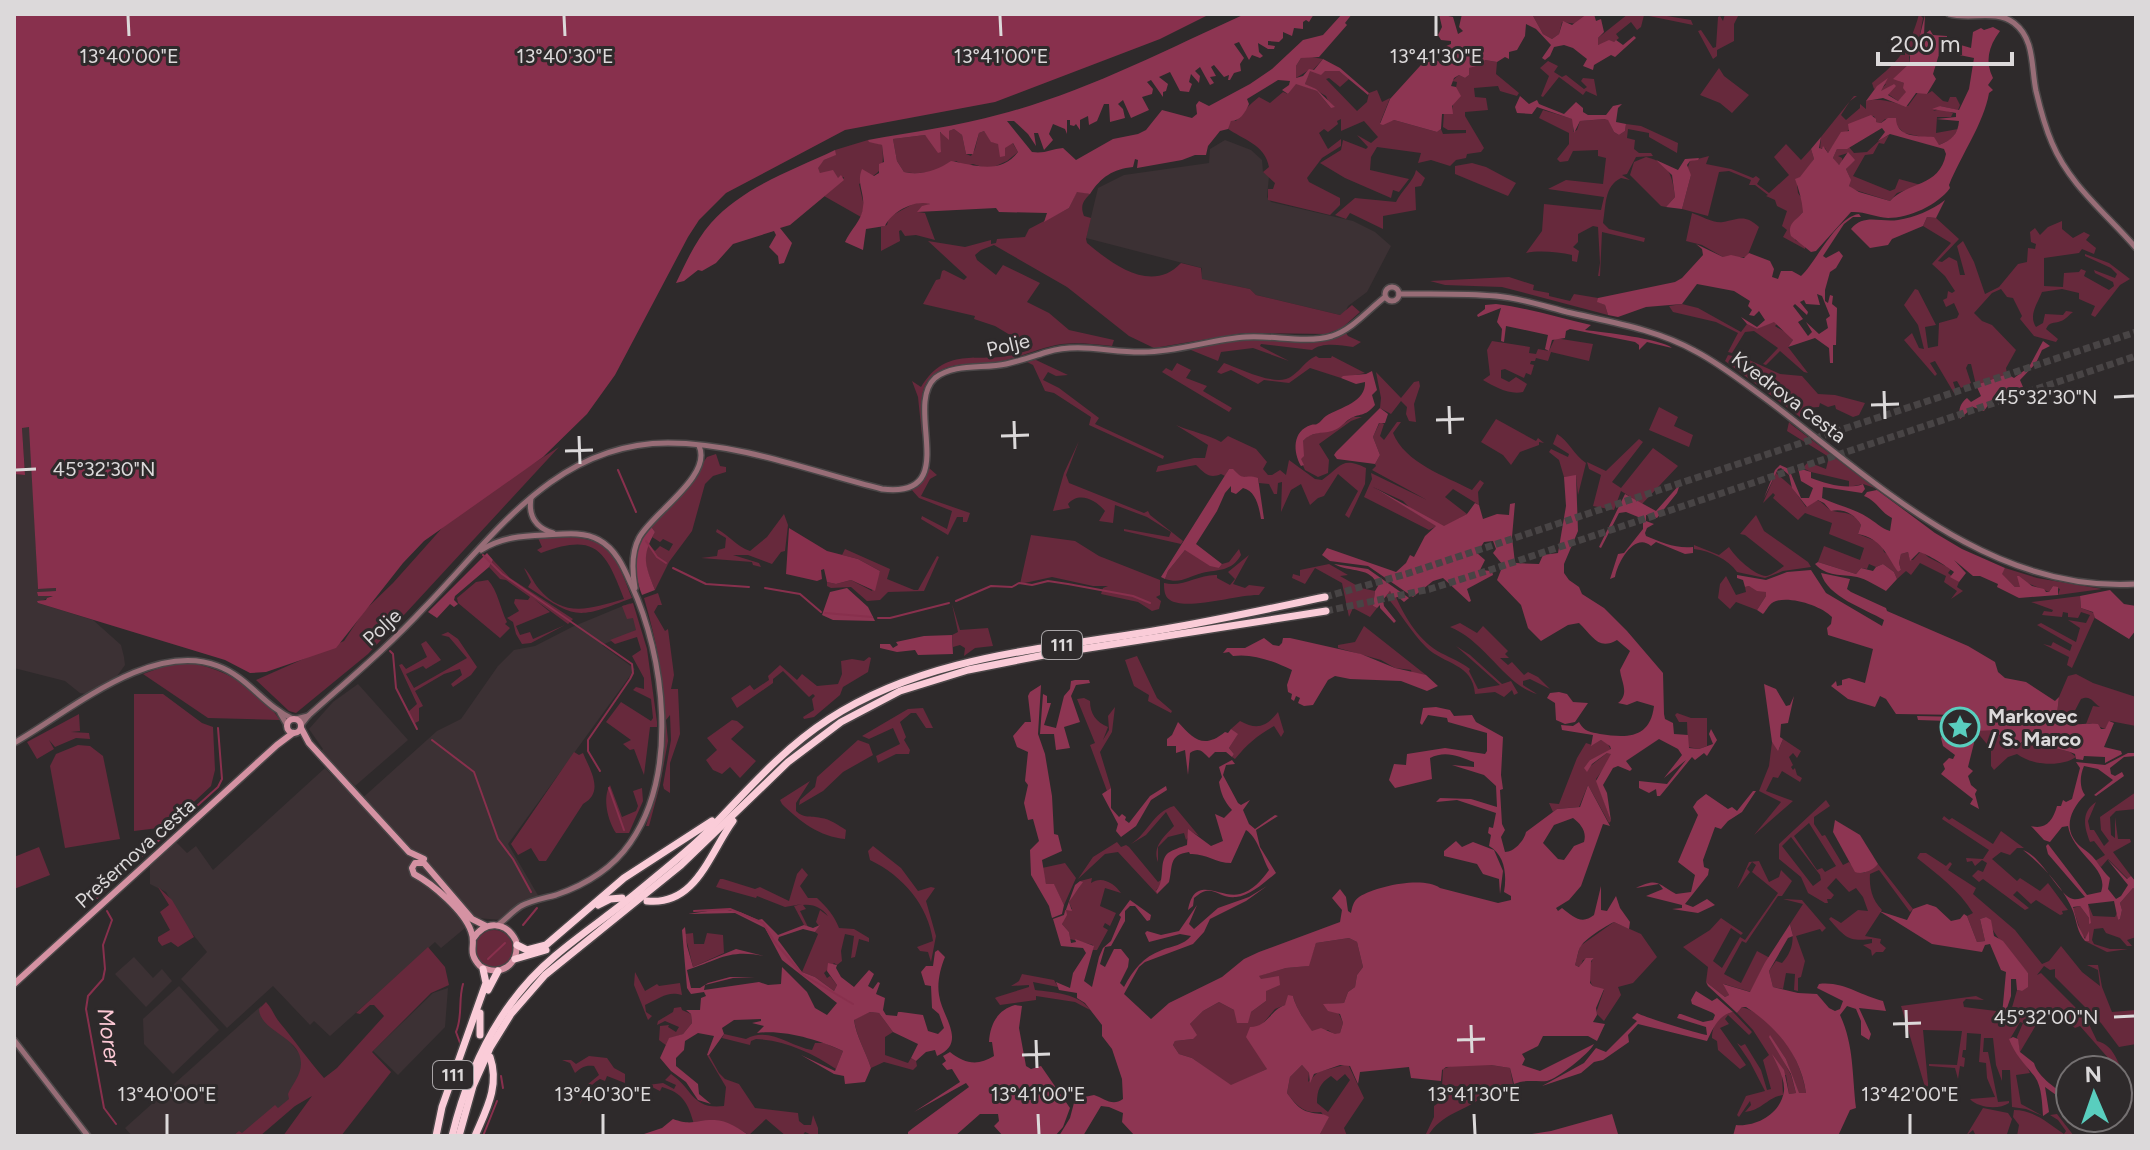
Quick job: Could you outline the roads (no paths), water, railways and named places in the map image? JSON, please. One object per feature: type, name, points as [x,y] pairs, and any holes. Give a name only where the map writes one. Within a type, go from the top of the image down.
[{"type":"highway","name":"111","points":[[452,1136],[476,1062],[516,996],[556,955],[702,836],[779,757],[831,718],[863,699],[928,673],[1005,653],[1166,629],[1325,597]]},
{"type":"highway","name":"111","points":[[459,1136],[473,1086],[490,1048],[526,995],[562,960],[681,865],[805,747],[841,722],[900,691],[968,670],[1044,655],[1326,611]]},
{"type":"highway","points":[[647,901],[672,899],[690,888],[725,832],[749,801]]},
{"type":"highway","points":[[517,945],[527,950],[546,945],[624,878],[730,807]]},
{"type":"highway","points":[[515,959],[544,951],[598,905],[622,898]]},
{"type":"highway","name":"111","points":[[436,1136],[442,1107],[486,983],[483,969]]},
{"type":"highway","name":"111","points":[[480,1035],[480,1012],[498,971]]},
{"type":"highway","name":"111","points":[[475,1136],[493,1094],[495,1077],[490,1057]]},
{"type":"main road","points":[[287,726],[296,726],[409,852],[429,863],[429,872],[422,878]]},
{"type":"main road","name":"Prešernova cesta","points":[[277,745],[287,726]]},
{"type":"main road","name":"Prešernova cesta","points":[[14,984],[296,726]]},
{"type":"main road","points":[[409,852],[413,872],[432,884],[469,927],[473,939],[486,926]]},
{"type":"main road","points":[[413,865],[422,862],[472,919],[486,926],[498,925],[509,930],[517,945],[515,959],[508,967],[498,971],[483,969]]},
{"type":"main road","name":"111","points":[[473,939],[472,957],[483,969]]},
{"type":"street","points":[[1949,14],[1996,16],[2010,20],[2022,30],[2029,43],[2042,113],[2053,146],[2078,186],[2136,248]]},
{"type":"street","points":[[1390,287],[1397,288],[1399,294],[1394,300],[1385,297],[1386,289],[1390,287]]},
{"type":"street","name":"Kvedrova cesta","points":[[1399,294],[1513,298],[1643,330],[1671,340],[1720,366],[1918,515],[1975,548],[2046,576],[2097,584],[2136,584]]},
{"type":"street","name":"Polje","points":[[296,726],[423,610],[533,494],[578,464],[626,448],[656,443],[698,445],[882,489],[903,489],[914,483],[926,468],[928,454],[924,400],[930,384],[945,372],[1008,364],[1068,347],[1144,352],[1245,337],[1324,338],[1347,329],[1385,297]]},
{"type":"street","points":[[698,445],[702,453],[700,463]]},
{"type":"street","points":[[498,925],[523,905],[574,888],[605,869],[631,842],[648,809],[659,759],[661,706],[653,648],[637,596],[633,567],[639,537],[683,490],[707,454],[723,449]]},
{"type":"street","points":[[533,494],[530,506],[534,520],[545,530],[562,534]]},
{"type":"street","points":[[474,555],[511,537],[589,536],[607,545],[637,596]]},
{"type":"street","points":[[14,743],[132,673],[166,661],[191,660],[218,666],[247,683],[296,726]]},
{"type":"street","points":[[280,712],[287,726]]},
{"type":"street","points":[[509,930],[510,916]]},
{"type":"street","points":[[14,1040],[88,1136]]},
{"type":"waterway","points":[[618,470],[636,512]]},
{"type":"waterway","points":[[646,541],[657,557],[666,563]]},
{"type":"waterway","points":[[483,555],[502,574],[632,664],[630,679],[588,740],[588,751],[600,771]]},
{"type":"waterway","points":[[673,568],[706,584],[749,587]]},
{"type":"waterway","points":[[956,601],[991,586],[1012,587],[1019,583],[1032,585],[1048,581],[1133,596],[1150,603]]},
{"type":"waterway","points":[[765,588],[800,594],[821,612]]},
{"type":"waterway","points":[[878,618],[890,618],[949,603]]},
{"type":"waterway","points":[[825,613],[872,617]]},
{"type":"waterway","points":[[390,651],[393,654],[396,688],[417,729]]},
{"type":"waterway","name":"Morer","points":[[136,861],[218,787],[222,779],[218,728]]},
{"type":"waterway","points":[[432,740],[474,772],[498,839],[531,892]]},
{"type":"waterway","points":[[609,788],[624,830]]},
{"type":"waterway","name":"Morer","points":[[97,898],[132,864]]},
{"type":"waterway","points":[[523,925],[537,908]]},
{"type":"waterway","points":[[694,911],[730,909],[763,923],[802,974],[853,1004]]},
{"type":"waterway","name":"Morer","points":[[107,911],[112,920],[103,945],[103,979],[88,996],[86,1009],[104,1108],[116,1124]]},
{"type":"waterway","points":[[488,959],[505,943]]},
{"type":"waterway","points":[[460,1043],[456,1032],[463,984]]},
{"type":"waterway","points":[[501,1076],[503,1088]]},
{"type":"waterway","points":[[483,1136],[497,1101]]},
{"type":"tunnel","points":[[1325,597],[1406,574],[2136,332]]},
{"type":"tunnel","points":[[1326,611],[1430,589],[2136,356]]},
{"type":"place","name":"Markovec / S. Marco","points":[[1960,727]]}]
